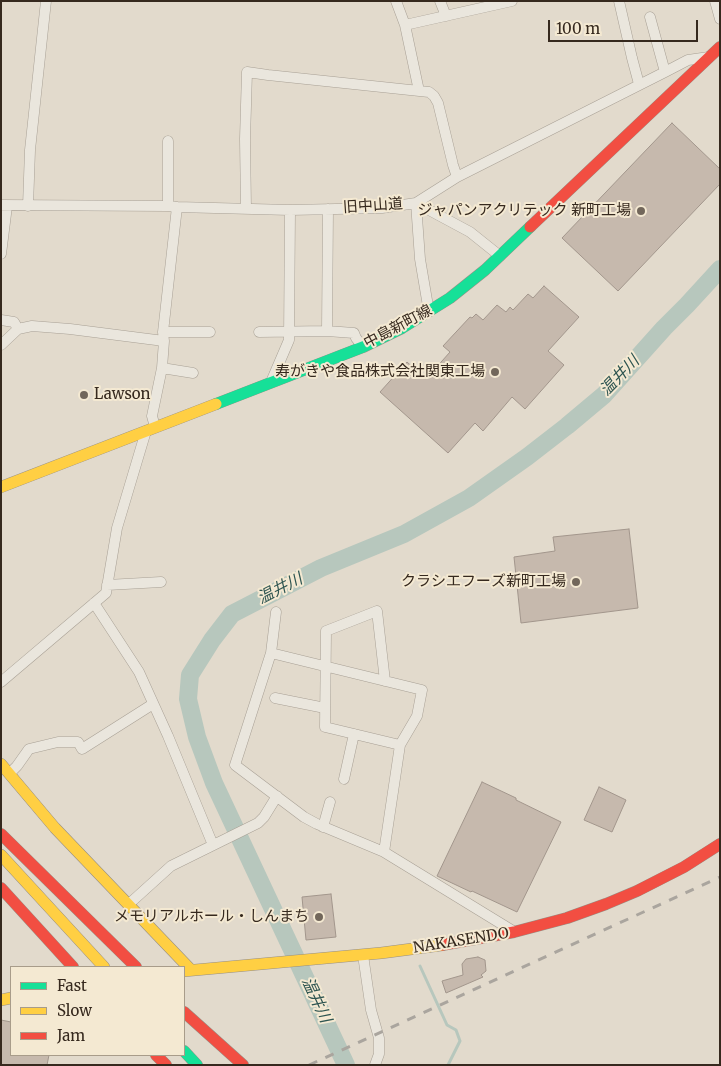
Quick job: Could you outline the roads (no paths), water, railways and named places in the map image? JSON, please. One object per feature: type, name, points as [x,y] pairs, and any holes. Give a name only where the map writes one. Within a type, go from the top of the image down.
[{"type":"main road","name":"中島新町線","points":[[1,487],[363,347],[430,312],[470,283],[500,256],[720,47]]},
{"type":"main road","points":[[1,764],[56,828],[129,904],[183,966]]},
{"type":"main road","points":[[1,834],[135,966]]},
{"type":"main road","name":"NAKASENDO","points":[[187,971],[363,955],[437,946],[514,932],[567,918],[606,904],[684,867],[720,844]]},
{"type":"main road","points":[[1,855],[103,966]]},
{"type":"main road","points":[[1,888],[72,966]]},
{"type":"main road","points":[[185,1013],[243,1065]]},
{"type":"main road","points":[[185,1052],[198,1065]]},
{"type":"street","points":[[28,206],[30,150],[46,1]]},
{"type":"street","points":[[396,1],[405,25],[420,91]]},
{"type":"street","points":[[440,1],[446,16]]},
{"type":"street","points":[[405,25],[512,1]]},
{"type":"street","points":[[619,1],[639,84]]},
{"type":"street","points":[[715,1],[720,19]]},
{"type":"street","points":[[650,17],[665,72]]},
{"type":"street","name":"旧中山道","points":[[4,205],[290,210],[382,208],[416,203],[457,177],[639,84],[688,60],[709,57]]},
{"type":"street","points":[[246,209],[245,139],[247,72],[268,76],[428,92],[434,96],[438,103],[452,165],[457,177]]},
{"type":"street","points":[[1,682],[106,593],[117,528],[151,429],[162,368],[173,207],[168,141]]},
{"type":"street","points":[[416,203],[470,232],[500,256]]},
{"type":"street","points":[[416,203],[420,259],[430,312]]},
{"type":"street","points":[[1,254],[4,205]]},
{"type":"street","points":[[327,331],[328,209]]},
{"type":"street","points":[[271,382],[289,340],[290,333],[290,210]]},
{"type":"street","points":[[1,320],[14,322],[18,329]]},
{"type":"street","points":[[1,345],[18,329],[32,326],[164,336],[210,332]]},
{"type":"street","points":[[259,332],[354,332],[363,347]]},
{"type":"street","points":[[162,368],[193,373]]},
{"type":"street","points":[[107,585],[161,582]]},
{"type":"street","points":[[94,603],[139,672],[214,844]]},
{"type":"street","points":[[385,681],[377,611],[326,631],[325,727],[400,745]]},
{"type":"street","points":[[276,612],[271,653],[235,765],[304,816],[323,827],[384,852],[514,932]]},
{"type":"street","points":[[271,653],[422,690],[417,716],[400,745],[384,852]]},
{"type":"street","points":[[275,698],[325,708]]},
{"type":"street","points":[[10,773],[29,749],[58,742],[78,742],[82,749],[153,704]]},
{"type":"street","points":[[344,779],[354,734]]},
{"type":"street","points":[[129,904],[172,866],[249,828],[264,817],[277,796]]},
{"type":"street","points":[[323,827],[330,802]]},
{"type":"street","points":[[363,955],[371,1010],[379,1038],[379,1054],[375,1065]]},
{"type":"waterway","name":"温井川","points":[[346,1065],[214,783],[197,737],[188,699],[190,675],[212,640],[232,614],[321,568],[404,534],[469,498],[527,457],[604,395],[720,269]]},
{"type":"waterway","points":[[420,966],[447,1025],[456,1030],[460,1041],[448,1065]]},
{"type":"railway","points":[[309,1065],[720,877]]},
{"type":"place","name":"ジャパンアクリテック 新町工場","points":[[641,211]]},
{"type":"place","name":"寿がきや食品株式会社関東工場","points":[[495,372]]},
{"type":"place","name":"Lawson","points":[[84,395]]},
{"type":"place","name":"クラシエフーズ新町工場","points":[[576,582]]},
{"type":"place","name":"メモリアルホール・しんまち","points":[[319,917]]}]
